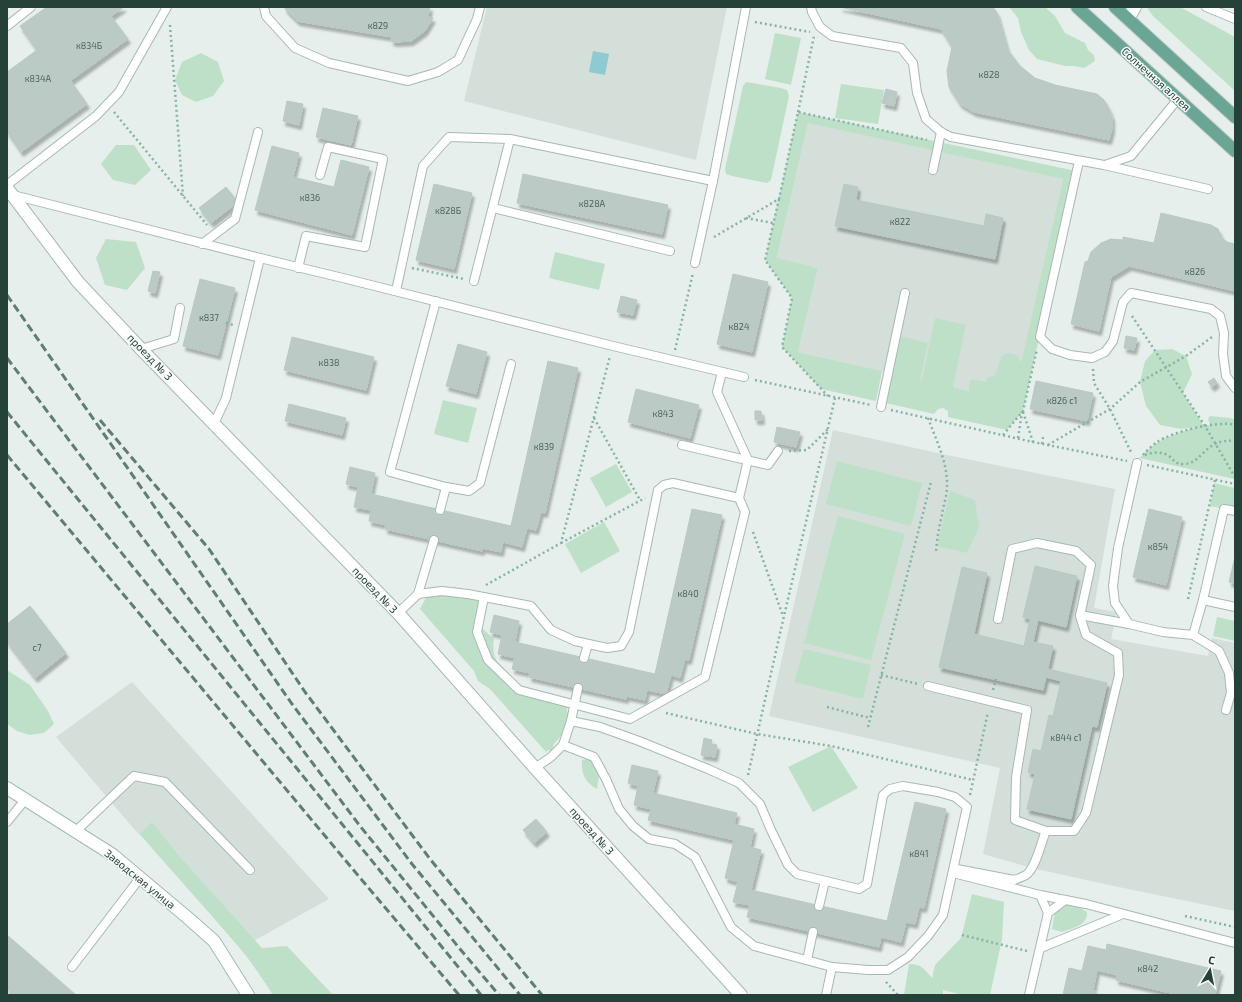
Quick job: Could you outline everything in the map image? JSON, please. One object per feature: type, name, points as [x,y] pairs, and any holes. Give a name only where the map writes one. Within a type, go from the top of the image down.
[{"type":"main road","name":"Солнечная аллея","points":[[1077,7],[1235,151]]},
{"type":"main road","points":[[1115,7],[1235,117]]},
{"type":"street","points":[[1128,19],[1135,7]]},
{"type":"street","name":"проезд № 3","points":[[9,190],[78,282],[141,349],[398,613],[535,768],[741,995]]},
{"type":"street","name":"Заводская улица","points":[[7,788],[113,855],[214,941],[248,995]]},
{"type":"lane","points":[[7,26],[31,7]]},
{"type":"lane","points":[[9,190],[96,116],[119,92],[167,7]]},
{"type":"lane","points":[[264,7],[266,16],[295,48],[328,63],[408,81],[438,72],[458,60],[477,19],[480,7]]},
{"type":"lane","points":[[695,263],[713,181],[746,7]]},
{"type":"lane","points":[[811,7],[820,27],[832,36],[901,48],[913,63],[918,93],[926,119],[941,132],[951,137],[1104,165],[1208,189]]},
{"type":"lane","points":[[1206,7],[1235,18]]},
{"type":"lane","points":[[1104,165],[1131,156],[1178,99]]},
{"type":"lane","points":[[202,244],[235,219],[258,132]]},
{"type":"lane","points":[[933,170],[941,132]]},
{"type":"lane","points":[[396,291],[423,166],[449,137],[510,139],[713,181]]},
{"type":"lane","points":[[474,281],[510,139]]},
{"type":"lane","points":[[298,268],[306,236],[365,247],[383,159],[328,147],[320,175]]},
{"type":"lane","points":[[1079,161],[1040,337],[1052,349],[1070,355],[1092,358],[1105,352],[1113,341],[1123,302],[1132,293],[1211,309],[1220,316],[1224,333],[1223,354],[1226,376],[1235,388]]},
{"type":"lane","points":[[9,190],[202,244],[744,377]]},
{"type":"lane","points":[[493,208],[670,251]]},
{"type":"lane","points":[[214,424],[226,398],[260,258]]},
{"type":"lane","points":[[881,407],[905,293]]},
{"type":"lane","points":[[436,301],[390,472],[446,487],[469,491],[480,483],[511,364]]},
{"type":"lane","points":[[141,349],[174,339],[180,308]]},
{"type":"lane","points":[[484,597],[477,632],[488,660],[519,690],[630,719],[705,677],[745,512],[739,498],[748,460],[717,392],[722,372]]},
{"type":"lane","points":[[682,444],[768,465],[778,451]]},
{"type":"lane","points":[[1129,624],[1115,603],[1113,586],[1118,548],[1137,463]]},
{"type":"lane","points":[[418,594],[442,591],[468,594],[531,606],[551,630],[575,641],[607,648],[620,646],[629,632],[658,490],[664,485],[674,484],[739,498]]},
{"type":"lane","points":[[440,510],[446,487]]},
{"type":"lane","points":[[1193,635],[1203,600],[1224,509],[1235,511]]},
{"type":"lane","points":[[398,613],[418,594],[434,540]]},
{"type":"lane","points":[[928,686],[1027,710],[1016,778],[1015,820],[1046,830],[1074,832],[1086,813],[1119,675],[1118,653],[1086,635],[1080,615],[1091,565],[1076,551],[1037,543],[1012,549],[998,619]]},
{"type":"lane","points":[[1203,600],[1235,607]]},
{"type":"lane","points":[[1080,615],[1163,632],[1193,635],[1219,651],[1229,673],[1231,693],[1226,710]]},
{"type":"lane","points":[[584,658],[588,644]]},
{"type":"lane","points":[[535,768],[551,757],[563,745],[571,720],[578,688]]},
{"type":"lane","points":[[563,745],[594,757],[606,779],[619,809],[633,826],[649,839],[675,844],[695,857],[731,927],[754,946],[832,967],[888,970],[908,957],[928,936],[943,915],[967,807],[956,797],[938,792],[903,786],[890,789],[883,795],[867,884],[860,889],[797,874],[788,865],[760,804],[739,783],[639,741],[600,727],[571,720]]},
{"type":"lane","points":[[76,831],[134,776],[165,782],[250,870]]},
{"type":"lane","points":[[7,822],[25,800]]},
{"type":"lane","points":[[954,870],[1014,880],[1020,878],[1027,874],[1032,868],[1046,830]]},
{"type":"lane","points":[[954,870],[1040,895],[1086,904],[1235,943]]},
{"type":"lane","points":[[72,967],[140,878]]},
{"type":"lane","points":[[819,906],[825,881]]},
{"type":"lane","points":[[1029,995],[1048,913],[1040,895]]},
{"type":"lane","points":[[1048,913],[1065,900]]},
{"type":"lane","points":[[1040,951],[1123,914]]},
{"type":"lane","points":[[807,960],[813,932]]},
{"type":"lane","points":[[826,995],[832,967]]},
{"type":"path","points":[[743,20],[815,33],[765,260],[792,298],[782,347],[828,396]]},
{"type":"path","points":[[170,23],[183,196]]},
{"type":"path","points":[[108,104],[215,234]]},
{"type":"path","points":[[798,112],[938,143]]},
{"type":"path","points":[[699,245],[779,199]]},
{"type":"path","points":[[746,218],[773,223]]},
{"type":"path","points":[[673,360],[695,263]]},
{"type":"path","points":[[401,266],[474,281]]},
{"type":"path","points":[[1123,302],[1205,426],[1235,477]]},
{"type":"path","points":[[1048,445],[1110,409],[1140,382],[1167,368],[1213,336],[1224,333]]},
{"type":"path","points":[[1018,438],[1040,337]]},
{"type":"path","points":[[561,543],[613,346]]},
{"type":"path","points":[[1092,358],[1094,383],[1110,409],[1137,463]]},
{"type":"path","points":[[744,377],[1042,444],[1235,484]]},
{"type":"path","points":[[739,783],[748,776],[835,398]]},
{"type":"path","points":[[1003,435],[1023,411]]},
{"type":"path","points":[[1023,411],[1033,442]]},
{"type":"path","points":[[901,416],[902,412]]},
{"type":"path","points":[[941,421],[942,415]]},
{"type":"path","points":[[594,418],[640,500]]},
{"type":"path","points":[[928,418],[942,454],[946,470],[947,488],[938,529],[936,552]]},
{"type":"path","points":[[1137,463],[1152,446],[1165,438],[1187,430],[1205,426],[1229,423],[1235,425]]},
{"type":"path","points":[[778,451],[807,450],[828,429]]},
{"type":"path","points":[[1042,444],[1043,437]]},
{"type":"path","points":[[1142,456],[1155,452],[1163,453],[1174,462],[1184,464],[1195,461],[1208,448],[1215,444],[1222,441],[1235,441]]},
{"type":"path","points":[[1188,599],[1215,480]]},
{"type":"path","points":[[868,727],[931,482]]},
{"type":"path","points":[[468,594],[658,490]]},
{"type":"path","points":[[745,512],[784,616]]},
{"type":"path","points":[[881,675],[928,686]]},
{"type":"path","points":[[827,707],[870,718]]},
{"type":"path","points":[[648,709],[758,734],[831,746],[973,780]]},
{"type":"path","points":[[970,798],[985,728]]},
{"type":"path","points":[[962,935],[1040,951]]},
{"type":"shaded area","points":[[487,7],[727,7],[696,160],[464,101]]},
{"type":"shaded area","points":[[808,122],[1063,179],[1013,401],[798,352],[818,268],[777,259]]},
{"type":"shaded area","points":[[833,430],[1115,489],[1094,608],[1117,612],[1111,639],[1208,656],[1212,638],[1235,643],[1235,911],[1032,868],[983,854],[1000,768],[769,716]]},
{"type":"shaded area","points":[[132,682],[329,899],[248,944],[134,829],[56,737]]},
{"type":"green space","points":[[1009,7],[1045,7],[1055,16],[1065,33],[1085,43],[1088,50],[1094,55],[1095,61],[1084,68],[1065,66],[1037,59],[1029,50],[1021,32],[1018,18]]},
{"type":"green space","points":[[1148,7],[1180,7],[1235,37],[1235,91],[1153,16]]},
{"type":"green space","points":[[775,33],[801,38],[791,85],[765,79]]},
{"type":"green space","points":[[201,53],[218,62],[224,81],[213,96],[196,102],[182,95],[175,80],[182,62]]},
{"type":"green space","points":[[746,82],[781,88],[787,90],[789,96],[771,180],[767,183],[726,174],[725,169],[743,86]]},
{"type":"green space","points":[[841,84],[884,90],[878,124],[835,118]]},
{"type":"green space","points":[[798,112],[1076,171],[1023,411],[1007,430],[948,417],[948,411],[943,408],[938,409],[934,414],[886,403],[901,336],[928,343],[920,380],[922,380],[935,318],[966,325],[953,387],[969,391],[971,379],[985,382],[988,377],[994,376],[1001,357],[1007,353],[1016,355],[1021,363],[1063,179],[808,123],[777,258],[818,268],[798,352],[882,371],[876,401],[821,389],[782,347],[792,298],[765,260]]},
{"type":"green space","points":[[116,145],[134,145],[151,170],[135,185],[113,180],[101,164]]},
{"type":"green space","points":[[106,239],[136,242],[145,268],[127,290],[105,285],[96,258]]},
{"type":"green space","points":[[555,252],[605,264],[599,290],[549,278]]},
{"type":"green space","points":[[1172,349],[1186,356],[1192,374],[1183,393],[1204,426],[1210,425],[1208,419],[1210,416],[1235,420],[1234,479],[1140,458],[1152,446],[1166,438],[1198,427],[1181,429],[1160,425],[1146,406],[1140,382],[1145,361],[1155,350]]},
{"type":"green space","points":[[443,400],[477,408],[468,443],[434,434]]},
{"type":"green space","points":[[837,461],[922,483],[911,526],[826,504]]},
{"type":"green space","points":[[616,464],[632,492],[606,507],[590,478]]},
{"type":"green space","points":[[1214,483],[1235,488],[1235,511],[1210,506]]},
{"type":"green space","points":[[950,491],[975,500],[979,527],[967,553],[937,546]]},
{"type":"green space","points":[[838,516],[905,534],[871,660],[804,643]]},
{"type":"green space","points":[[604,522],[620,551],[581,573],[565,544]]},
{"type":"green space","points":[[429,592],[484,597],[480,618],[483,622],[483,629],[494,639],[493,645],[496,660],[511,676],[510,682],[519,690],[568,703],[567,733],[562,732],[562,735],[554,744],[552,751],[548,750],[546,752],[490,689],[478,681],[474,671],[420,609]]},
{"type":"green space","points":[[1217,617],[1235,621],[1235,641],[1213,636]]},
{"type":"green space","points":[[804,649],[871,665],[863,699],[794,682]]},
{"type":"green space","points":[[7,670],[30,685],[48,711],[54,724],[44,733],[30,735],[17,731],[7,724]]},
{"type":"green space","points":[[831,746],[858,788],[813,812],[788,767]]},
{"type":"green space","points":[[588,759],[594,762],[599,776],[597,789],[589,783],[583,773],[582,760]]},
{"type":"green space","points":[[152,822],[179,856],[262,948],[287,946],[333,995],[273,995],[242,951],[140,834]]},
{"type":"green space","points":[[972,894],[1004,902],[1002,939],[990,995],[963,995],[943,990],[943,995],[904,995],[909,964],[920,966],[932,978],[935,965],[961,938]]},
{"type":"green space","points":[[1064,905],[1077,906],[1087,912],[1087,917],[1079,926],[1062,932],[1052,929],[1055,911]]},
{"type":"water","points":[[593,51],[609,54],[605,75],[589,72]]},
{"type":"building","points":[[47,7],[104,7],[107,11],[50,52],[87,104],[21,152],[7,132],[7,72],[37,50],[20,26]]},
{"type":"building","points":[[104,7],[124,7],[111,16]]},
{"type":"building","points":[[284,7],[430,7],[428,17],[433,18],[425,31],[411,41],[395,42],[391,41],[392,37],[297,21]]},
{"type":"building","points":[[840,7],[993,7],[997,13],[1007,49],[1020,66],[1035,78],[1055,85],[1097,94],[1104,100],[1112,117],[1112,129],[1109,140],[974,112],[960,104],[949,87],[947,71],[952,47],[941,29]]},
{"type":"building","points":[[107,11],[128,39],[70,81],[50,52]]},
{"type":"building","points":[[886,89],[897,92],[894,106],[882,103]]},
{"type":"building","points":[[287,101],[303,104],[299,125],[283,121]]},
{"type":"building","points":[[323,108],[358,116],[351,145],[316,137]]},
{"type":"building","points":[[272,146],[299,153],[293,177],[334,187],[341,160],[369,167],[352,235],[255,210]]},
{"type":"building","points":[[523,174],[668,205],[662,234],[517,203]]},
{"type":"building","points":[[434,184],[472,193],[454,269],[416,260]]},
{"type":"building","points":[[844,184],[858,187],[856,200],[984,226],[986,214],[1003,218],[995,259],[835,226]]},
{"type":"building","points":[[226,187],[238,202],[211,223],[199,208]]},
{"type":"building","points":[[1161,213],[1211,225],[1218,229],[1222,238],[1227,242],[1235,244],[1235,291],[1129,266],[1111,277],[1099,331],[1071,324],[1085,262],[1088,261],[1091,252],[1101,243],[1111,239],[1123,240],[1123,237],[1154,243]]},
{"type":"building","points":[[153,271],[160,272],[155,293],[148,291]]},
{"type":"building","points":[[733,274],[768,282],[752,352],[717,344]]},
{"type":"building","points":[[200,279],[235,288],[218,355],[183,346]]},
{"type":"building","points":[[621,296],[637,300],[633,315],[617,312]]},
{"type":"building","points":[[1126,336],[1137,338],[1134,350],[1124,348]]},
{"type":"building","points":[[292,337],[374,357],[366,390],[284,370]]},
{"type":"building","points":[[458,344],[487,352],[476,394],[446,386]]},
{"type":"building","points":[[548,361],[578,368],[545,513],[541,512],[536,530],[527,528],[522,547],[503,542],[501,552],[482,548],[482,551],[385,529],[386,525],[369,521],[371,510],[354,507],[358,487],[346,484],[350,467],[375,473],[371,494],[511,526]]},
{"type":"building","points":[[1214,378],[1217,383],[1212,387],[1208,382]]},
{"type":"building","points":[[1036,381],[1093,393],[1087,421],[1030,409]]},
{"type":"building","points":[[636,389],[699,405],[690,438],[628,422]]},
{"type":"building","points":[[289,404],[346,418],[342,435],[285,421]]},
{"type":"building","points":[[755,411],[761,411],[762,420],[755,420]]},
{"type":"building","points":[[777,427],[800,432],[796,447],[774,442]]},
{"type":"building","points":[[692,509],[722,515],[689,660],[685,659],[680,678],[671,675],[666,694],[647,690],[645,700],[626,696],[626,699],[529,677],[530,673],[512,669],[515,658],[498,654],[502,635],[490,632],[494,615],[519,621],[515,642],[655,674]]},
{"type":"building","points":[[1149,509],[1182,517],[1166,585],[1133,577]]},
{"type":"building","points":[[1235,557],[1235,584],[1229,582]]},
{"type":"building","points":[[1035,566],[1077,576],[1066,627],[1038,620],[1033,642],[1053,646],[1043,690],[939,667],[962,567],[987,573],[974,634],[1024,646],[1030,619],[1023,617]]},
{"type":"building","points":[[30,606],[66,653],[35,678],[7,642],[7,624]]},
{"type":"building","points":[[1048,669],[1107,683],[1097,727],[1092,726],[1071,819],[1027,809],[1035,774],[1028,772],[1033,749],[1041,751],[1049,715],[1053,716],[1061,681],[1046,677]]},
{"type":"building","points":[[704,738],[712,740],[711,744],[717,745],[715,757],[701,755]]},
{"type":"building","points":[[632,765],[658,771],[653,793],[737,813],[734,824],[754,829],[750,847],[761,850],[751,890],[887,921],[915,802],[946,809],[924,908],[919,907],[915,924],[906,922],[901,942],[881,937],[879,947],[747,917],[750,905],[733,902],[738,882],[725,878],[734,840],[648,820],[651,809],[634,805],[638,786],[628,783]]},
{"type":"building","points":[[536,819],[547,832],[534,843],[523,830]]},
{"type":"building","points":[[7,935],[76,995],[14,995],[7,989]]},
{"type":"building","points":[[1107,944],[1221,971],[1215,995],[1179,995],[1116,980],[1117,975],[1097,970],[1093,991],[1096,991],[1095,995],[1063,995],[1069,968],[1082,971],[1088,946],[1106,950]]},
{"type":"railway","points":[[7,295],[292,704],[412,864],[520,995]]},
{"type":"railway","points":[[7,358],[360,826],[499,995]]},
{"type":"railway","points":[[7,412],[481,995]]},
{"type":"railway","points":[[100,420],[209,549],[305,692],[430,859],[542,995]]},
{"type":"railway","points":[[7,455],[459,995]]}]
